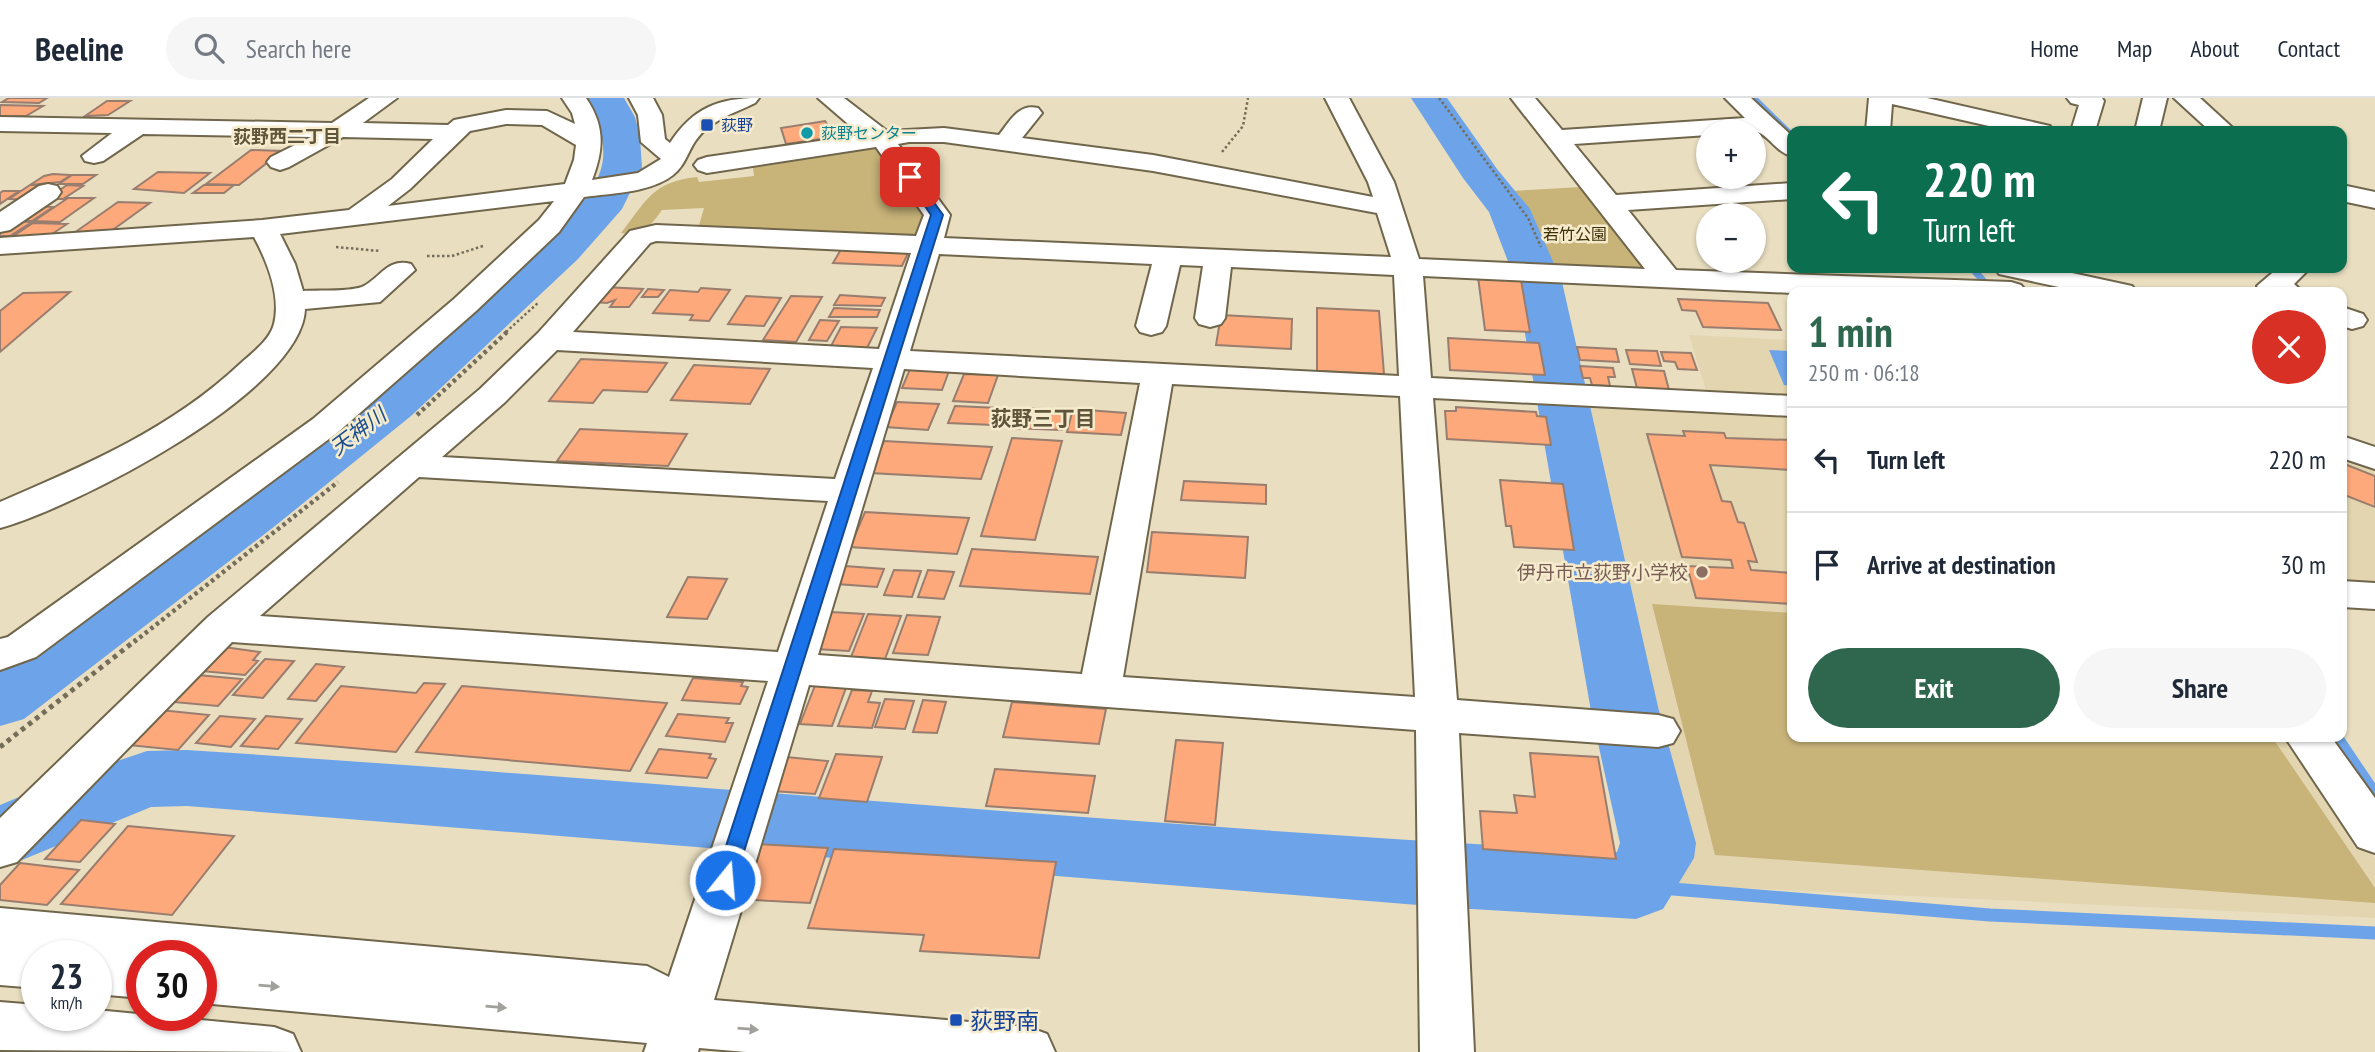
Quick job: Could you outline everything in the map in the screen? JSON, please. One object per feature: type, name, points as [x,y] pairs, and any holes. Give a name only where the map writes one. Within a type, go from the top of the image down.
[{"type":"street","points":[[280,162],[341,128],[386,98]]},
{"type":"street","points":[[488,98],[506,117]]},
{"type":"street","points":[[0,655],[22,647],[325,426],[414,350],[549,226],[575,191],[587,160],[589,142],[584,113],[574,98]]},
{"type":"street","points":[[641,98],[650,115],[653,142],[667,153],[677,153]]},
{"type":"street","points":[[0,246],[267,234],[356,218],[644,180],[666,171],[681,141],[698,124],[747,98]]},
{"type":"street","points":[[676,1038],[937,215],[896,138],[830,98]]},
{"type":"street","points":[[1337,98],[1390,204],[1408,268],[1437,715],[1447,1052]]},
{"type":"street","points":[[1522,98],[1666,277]]},
{"type":"street","points":[[1737,98],[1787,144]]},
{"type":"street","points":[[1878,126],[1881,98]]},
{"type":"street","points":[[1896,98],[1939,102],[2021,126]]},
{"type":"street","points":[[2079,98],[2092,101],[2084,126]]},
{"type":"street","points":[[2148,126],[2155,98]]},
{"type":"street","points":[[2186,98],[2218,126]]},
{"type":"street","points":[[0,137],[11,124],[54,105]]},
{"type":"street","points":[[11,124],[139,118],[215,127],[278,105]]},
{"type":"street","points":[[1006,142],[1030,113]]},
{"type":"street","points":[[245,117],[341,128],[451,132]]},
{"type":"street","points":[[356,218],[401,184],[461,125],[506,117],[547,118],[589,142]]},
{"type":"street","points":[[94,156],[139,118]]},
{"type":"street","points":[[1556,138],[1768,124]]},
{"type":"street","points":[[707,165],[896,138],[944,135],[1208,173],[1373,205],[1390,204]]},
{"type":"street","points":[[401,184],[465,187]]},
{"type":"street","points":[[1609,203],[1787,191]]},
{"type":"street","points":[[0,224],[48,192]]},
{"type":"street","points":[[2347,194],[2375,200]]},
{"type":"street","points":[[51,242],[87,216]]},
{"type":"street","points":[[0,848],[222,627],[492,396],[550,340],[640,237],[656,233],[1408,268],[1963,287]]},
{"type":"street","points":[[0,516],[143,448],[223,398],[251,373],[287,332],[293,313],[267,234]]},
{"type":"street","points":[[1151,326],[1168,257]]},
{"type":"street","points":[[1210,318],[1218,260]]},
{"type":"street","points":[[2033,273],[2098,287]]},
{"type":"street","points":[[2275,287],[2272,286],[2290,273]]},
{"type":"street","points":[[289,301],[370,296],[393,275]]},
{"type":"street","points":[[550,340],[1787,406]]},
{"type":"street","points":[[1100,689],[1158,374]]},
{"type":"street","points":[[2347,448],[2375,459]]},
{"type":"street","points":[[409,466],[849,491]]},
{"type":"street","points":[[2347,594],[2375,596]]},
{"type":"street","points":[[222,627],[1638,729]]},
{"type":"street","points":[[2311,742],[2375,834]]},
{"type":"street","points":[[0,930],[647,989],[676,1038]]},
{"type":"street","points":[[0,962],[21,964]]},
{"type":"street","points":[[217,982],[676,1038],[1028,1052]]},
{"type":"street","points":[[0,1026],[274,1052]]},
{"type":"path","points":[[1208,173],[1243,126],[1248,98]]},
{"type":"path","points":[[1439,98],[1528,218],[1543,273]]},
{"type":"path","points":[[267,234],[393,275]]},
{"type":"path","points":[[427,256],[452,256],[491,243]]},
{"type":"path","points":[[409,423],[540,301]]},
{"type":"path","points":[[0,747],[347,474]]},
{"type":"shaded area","name":"伊丹市立荻野小学校","points":[[1689,335],[1787,340],[1787,742],[2298,742],[2375,858],[2375,918],[1680,885],[1576,402],[1711,406]]},
{"type":"shaded area","points":[[2347,452],[2375,463],[2375,591],[2347,589]]},
{"type":"green space","points":[[876,145],[930,215],[922,234],[913,239],[698,229],[704,208],[662,210],[645,229],[628,234],[621,233],[652,194],[670,183],[697,177],[699,182],[754,176],[752,160]]},
{"type":"green space","name":"若竹公園","points":[[1581,187],[1650,269],[1642,272],[1554,268],[1512,191]]},
{"type":"green space","points":[[1652,604],[1787,613],[1787,742],[2275,742],[2375,888],[2375,903],[1715,855]]},
{"type":"water","points":[[1769,350],[1787,351],[1787,385],[1784,385]]},
{"type":"building","points":[[9,98],[47,98],[39,103],[2,102]]},
{"type":"building","points":[[107,101],[130,101],[108,115],[85,116]]},
{"type":"building","points":[[0,105],[43,106],[26,116],[0,116]]},
{"type":"building","name":"荻野センター","points":[[825,121],[835,137],[786,144],[781,128]]},
{"type":"building","points":[[251,150],[282,151],[239,185],[206,184]]},
{"type":"building","points":[[158,172],[210,173],[184,193],[134,189]]},
{"type":"building","points":[[71,175],[60,182],[30,185],[44,176]]},
{"type":"building","points":[[72,175],[96,175],[83,184],[59,184]]},
{"type":"building","points":[[30,185],[47,185],[26,200],[9,199]]},
{"type":"building","points":[[67,185],[83,186],[63,199],[47,199]]},
{"type":"building","points":[[204,185],[234,185],[224,193],[193,193]]},
{"type":"building","points":[[19,191],[0,204],[0,193]]},
{"type":"building","points":[[68,198],[94,198],[60,222],[34,221]]},
{"type":"building","points":[[118,202],[150,203],[107,234],[74,233]]},
{"type":"building","points":[[36,206],[53,207],[32,221],[15,221]]},
{"type":"building","points":[[13,221],[32,222],[10,236],[0,236],[0,230]]},
{"type":"building","points":[[33,223],[67,224],[46,238],[12,237]]},
{"type":"building","points":[[843,246],[910,249],[902,266],[833,263]]},
{"type":"building","points":[[1478,277],[1521,280],[1530,332],[1485,330]]},
{"type":"building","points":[[604,287],[643,289],[629,307],[610,307],[615,300],[607,303],[592,302]]},
{"type":"building","points":[[701,288],[730,290],[709,321],[690,320],[693,315],[653,313],[670,290],[698,292]]},
{"type":"building","points":[[648,289],[664,290],[658,297],[642,297]]},
{"type":"building","points":[[70,292],[0,352],[0,311],[23,293]]},
{"type":"building","points":[[840,295],[885,298],[881,306],[834,305]]},
{"type":"building","points":[[746,296],[781,298],[764,326],[728,324]]},
{"type":"building","points":[[791,296],[822,297],[796,342],[763,340]]},
{"type":"building","points":[[1678,299],[1768,303],[1781,330],[1703,327],[1696,311],[1682,310]]},
{"type":"building","points":[[834,308],[880,310],[877,317],[829,317]]},
{"type":"building","points":[[1317,308],[1379,311],[1384,374],[1317,371]]},
{"type":"building","points":[[1221,315],[1292,319],[1291,349],[1216,345]]},
{"type":"building","points":[[820,320],[839,321],[827,341],[809,340]]},
{"type":"building","points":[[841,327],[877,328],[867,348],[831,346]]},
{"type":"building","points":[[1448,338],[1539,343],[1545,375],[1450,370]]},
{"type":"building","points":[[1577,347],[1616,349],[1619,362],[1580,360]]},
{"type":"building","points":[[1626,350],[1657,351],[1661,366],[1630,364]]},
{"type":"building","points":[[1661,352],[1691,353],[1697,370],[1678,369],[1675,362],[1664,361]]},
{"type":"building","points":[[581,359],[667,363],[647,392],[603,390],[593,403],[549,401]]},
{"type":"building","points":[[694,365],[770,369],[750,404],[671,400]]},
{"type":"building","points":[[1580,366],[1613,368],[1615,377],[1608,377],[1610,386],[1592,385],[1590,378],[1583,378]]},
{"type":"building","points":[[910,369],[949,371],[942,390],[902,388]]},
{"type":"building","points":[[1632,369],[1664,371],[1669,390],[1637,388]]},
{"type":"building","points":[[964,374],[998,375],[988,403],[953,401]]},
{"type":"building","points":[[897,402],[939,404],[928,430],[886,427]]},
{"type":"building","points":[[955,406],[999,408],[993,425],[948,423]]},
{"type":"building","points":[[1456,407],[1536,412],[1537,416],[1546,417],[1551,445],[1447,439],[1445,411],[1456,411]]},
{"type":"building","points":[[1019,408],[1067,410],[1062,430],[1012,428]]},
{"type":"building","points":[[1073,409],[1126,413],[1121,435],[1067,432]]},
{"type":"building","points":[[580,429],[687,434],[668,466],[557,461]]},
{"type":"building","points":[[1683,431],[1724,433],[1726,438],[1787,440],[1787,470],[1710,465],[1722,501],[1731,502],[1738,522],[1744,523],[1757,562],[1748,561],[1751,570],[1787,573],[1787,604],[1696,598],[1687,566],[1733,568],[1731,560],[1682,557],[1647,434],[1685,436]]},
{"type":"building","points":[[1012,438],[1062,441],[1035,540],[981,536]]},
{"type":"building","points":[[884,441],[992,447],[981,479],[870,473]]},
{"type":"building","points":[[2347,465],[2375,476],[2375,507],[2347,496]]},
{"type":"building","points":[[1500,480],[1563,484],[1574,550],[1514,547],[1511,526],[1506,526]]},
{"type":"building","points":[[1184,481],[1266,485],[1266,504],[1181,500]]},
{"type":"building","points":[[865,512],[969,518],[957,554],[850,547]]},
{"type":"building","points":[[1152,532],[1248,537],[1245,578],[1147,572]]},
{"type":"building","points":[[972,549],[1098,557],[1090,594],[960,586]]},
{"type":"building","points":[[845,566],[884,569],[877,587],[837,584]]},
{"type":"building","points":[[894,570],[921,571],[912,597],[884,595]]},
{"type":"building","points":[[928,570],[954,572],[944,599],[918,597]]},
{"type":"building","points":[[688,577],[727,579],[707,619],[667,617]]},
{"type":"building","points":[[831,612],[864,614],[849,651],[816,649]]},
{"type":"building","points":[[868,614],[901,616],[885,659],[851,657]]},
{"type":"building","points":[[907,615],[940,617],[928,655],[893,653]]},
{"type":"building","points":[[224,647],[260,652],[253,660],[258,661],[245,675],[201,671]]},
{"type":"building","points":[[265,659],[294,661],[263,698],[233,695]]},
{"type":"building","points":[[316,664],[344,667],[316,701],[288,699]]},
{"type":"building","points":[[197,675],[242,679],[218,706],[173,702]]},
{"type":"building","points":[[693,678],[743,682],[741,686],[748,687],[740,704],[682,700]]},
{"type":"building","points":[[424,683],[445,684],[396,752],[296,743],[341,686],[416,693]]},
{"type":"building","points":[[816,683],[847,685],[832,726],[800,724]]},
{"type":"building","points":[[462,686],[667,703],[630,771],[416,752]]},
{"type":"building","points":[[852,690],[872,691],[868,702],[880,703],[872,728],[838,726]]},
{"type":"building","points":[[885,699],[914,701],[905,729],[875,727]]},
{"type":"building","points":[[923,700],[946,702],[937,733],[913,732]]},
{"type":"building","points":[[1012,702],[1106,709],[1099,744],[1003,737]]},
{"type":"building","points":[[160,710],[209,715],[178,750],[128,745]]},
{"type":"building","points":[[678,714],[729,718],[726,723],[733,723],[725,742],[666,736]]},
{"type":"building","points":[[220,716],[255,719],[231,747],[196,743]]},
{"type":"building","points":[[266,716],[302,719],[278,749],[241,746]]},
{"type":"building","points":[[1176,740],[1223,743],[1215,825],[1165,821]]},
{"type":"building","points":[[659,749],[711,754],[709,758],[716,759],[707,778],[646,773]]},
{"type":"building","points":[[1530,753],[1598,757],[1616,859],[1483,849],[1480,811],[1517,813],[1514,795],[1535,797]]},
{"type":"building","points":[[836,754],[882,757],[867,802],[819,798]]},
{"type":"building","points":[[786,757],[828,761],[815,794],[773,791]]},
{"type":"building","points":[[995,769],[1095,776],[1088,813],[986,806]]},
{"type":"building","points":[[81,820],[115,824],[80,862],[45,859]]},
{"type":"building","points":[[128,826],[234,836],[172,915],[61,904]]},
{"type":"building","points":[[757,844],[828,848],[810,903],[736,899]]},
{"type":"building","points":[[834,849],[1056,862],[1039,958],[920,951],[924,935],[808,928]]},
{"type":"building","points":[[20,863],[79,870],[47,905],[0,900],[0,885]]},
{"type":"waterway","name":"天神川","points":[[0,701],[254,513],[392,405],[562,250],[607,200],[622,168],[621,138],[616,117],[606,98]]},
{"type":"waterway","points":[[0,838],[81,803],[147,779],[187,778],[549,804],[1273,864],[1636,886],[1656,858],[1658,843],[1625,711],[1539,282],[1509,209],[1483,178],[1429,98]]},
{"type":"waterway","points":[[1753,98],[1787,131]]},
{"type":"waterway","points":[[1976,273],[1989,287]]},
{"type":"waterway","points":[[2339,742],[2375,795]]},
{"type":"waterway","points":[[1636,886],[1990,915],[2375,933]]},
{"type":"place","name":"荻野","points":[[707,125]]},
{"type":"place","name":"荻野センター","points":[[807,133]]},
{"type":"place","name":"伊丹市立荻野小学校","points":[[1702,572]]},
{"type":"place","name":"荻野南","points":[[956,1020]]},
{"type":"district","name":"荻野西二丁目","points":[[287,136]]},
{"type":"district","name":"荻野三丁目","points":[[1043,418]]},
{"type":"route","points":[[725,880],[937,215],[910,177]]}]
